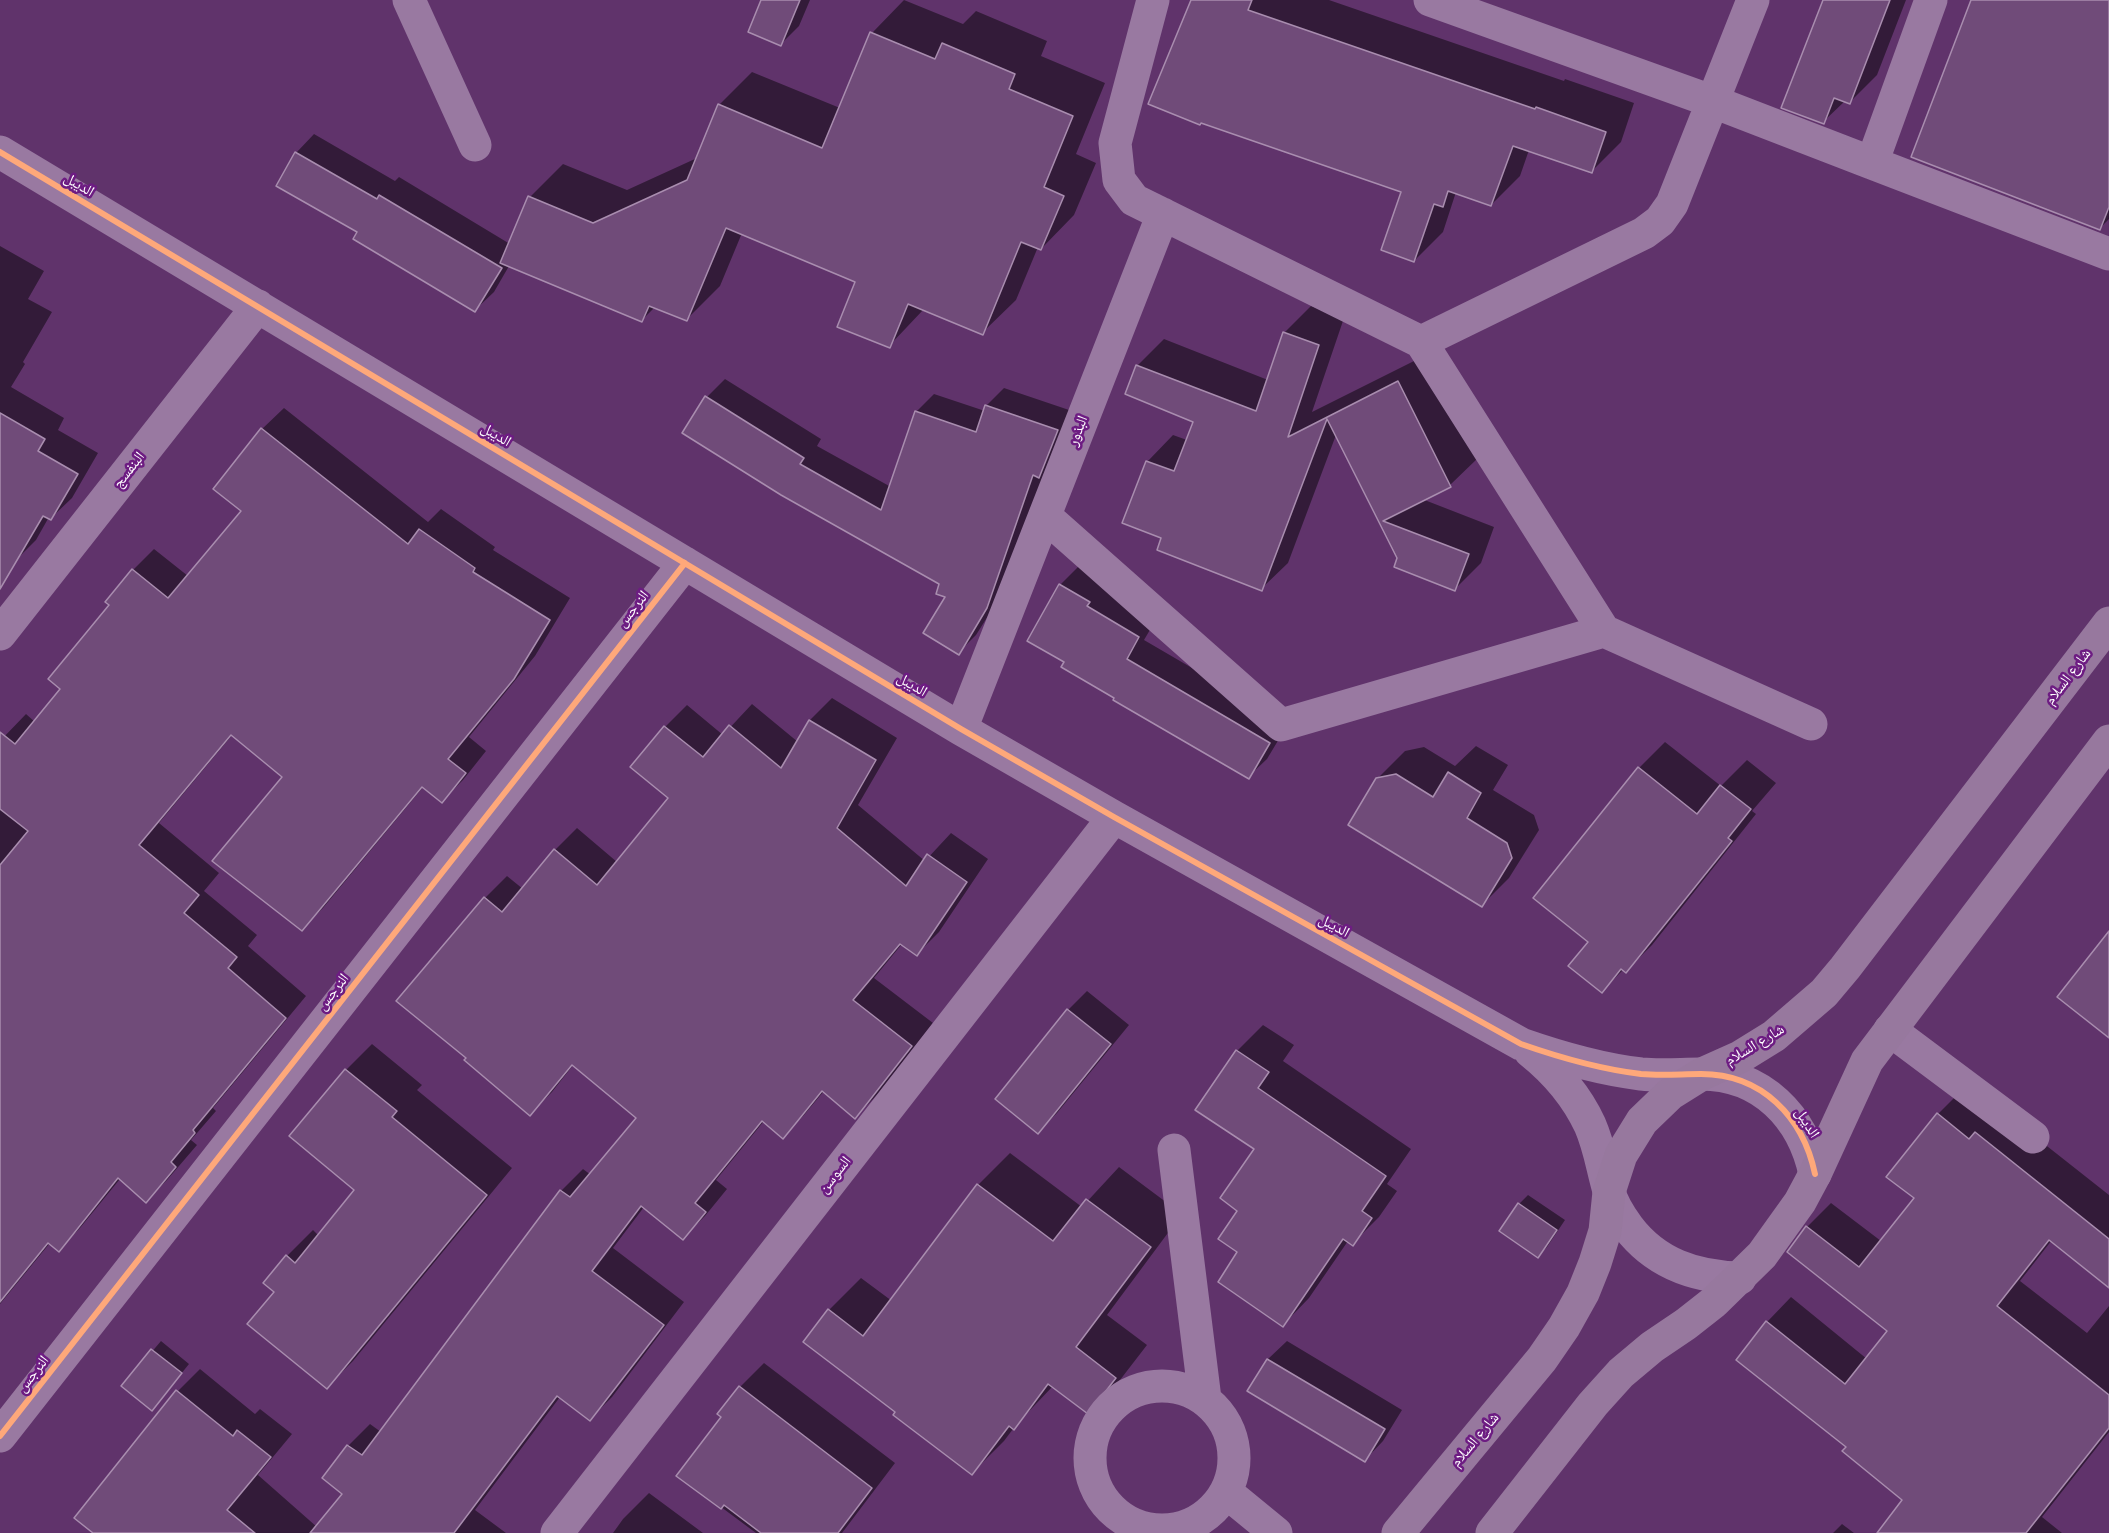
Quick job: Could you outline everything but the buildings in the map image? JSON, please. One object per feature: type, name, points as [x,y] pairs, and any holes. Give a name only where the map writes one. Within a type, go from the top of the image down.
[{"type":"main road","name":"شارع السلام","points":[[1398,1533],[1542,1359],[1564,1327],[1582,1293],[1602,1242],[1609,1192],[1621,1155],[1642,1121],[1670,1094],[1702,1074],[1740,1057],[1774,1036],[1824,993],[2109,623]]},
{"type":"main road","points":[[1492,1533],[1593,1404],[1621,1373],[1652,1347],[1714,1302],[1762,1255],[1800,1202],[1867,1061],[2109,741]]},
{"type":"street","points":[[409,0],[475,144]]},
{"type":"street","points":[[1153,0],[1115,143],[1119,180],[1134,200],[1421,342],[1604,632],[1810,724]]},
{"type":"street","points":[[1430,0],[1714,102],[2109,254]]},
{"type":"street","points":[[1421,342],[1644,233],[1660,221],[1672,204],[1753,0]]},
{"type":"street","points":[[1872,163],[1931,0]]},
{"type":"street","name":"الديبل","points":[[0,152],[961,729],[1521,1044],[1567,1060],[1614,1071],[1661,1076],[1702,1074],[1728,1077],[1752,1086],[1773,1100],[1789,1115],[1802,1133],[1811,1153],[1815,1174]]},
{"type":"street","name":"البذور","points":[[961,729],[1163,214]]},
{"type":"street","name":"البنفسج","points":[[0,634],[258,306]]},
{"type":"street","points":[[1045,516],[1281,725],[1604,632]]},
{"type":"street","name":"النرجس","points":[[0,1436],[685,563]]},
{"type":"street","name":"السوسن","points":[[557,1533],[1114,817]]},
{"type":"street","points":[[1890,1030],[2033,1137]]},
{"type":"street","name":"الديبل","points":[[1521,1044],[1548,1066],[1572,1093],[1590,1124],[1602,1157],[1609,1192],[1619,1215],[1635,1236],[1654,1254],[1674,1265],[1694,1273],[1717,1278],[1740,1278]]},
{"type":"street","points":[[1174,1150],[1205,1399]]},
{"type":"street","points":[[1166,1386],[1186,1390],[1205,1399],[1220,1414],[1230,1432],[1235,1452],[1233,1473],[1226,1492],[1215,1509],[1198,1522],[1178,1529],[1157,1531],[1137,1526],[1119,1517],[1104,1502],[1094,1484],[1089,1464],[1090,1443],[1097,1423],[1110,1407],[1126,1394],[1146,1387],[1166,1386]]},
{"type":"street","points":[[1226,1492],[1276,1533]]},
{"type":"cycle path","points":[[0,152],[961,729],[1521,1044],[1565,1058],[1625,1072],[1649,1075],[1723,1076],[1761,1091],[1790,1117],[1801,1134],[1815,1174]]},
{"type":"cycle path","points":[[0,1436],[685,563]]}]
